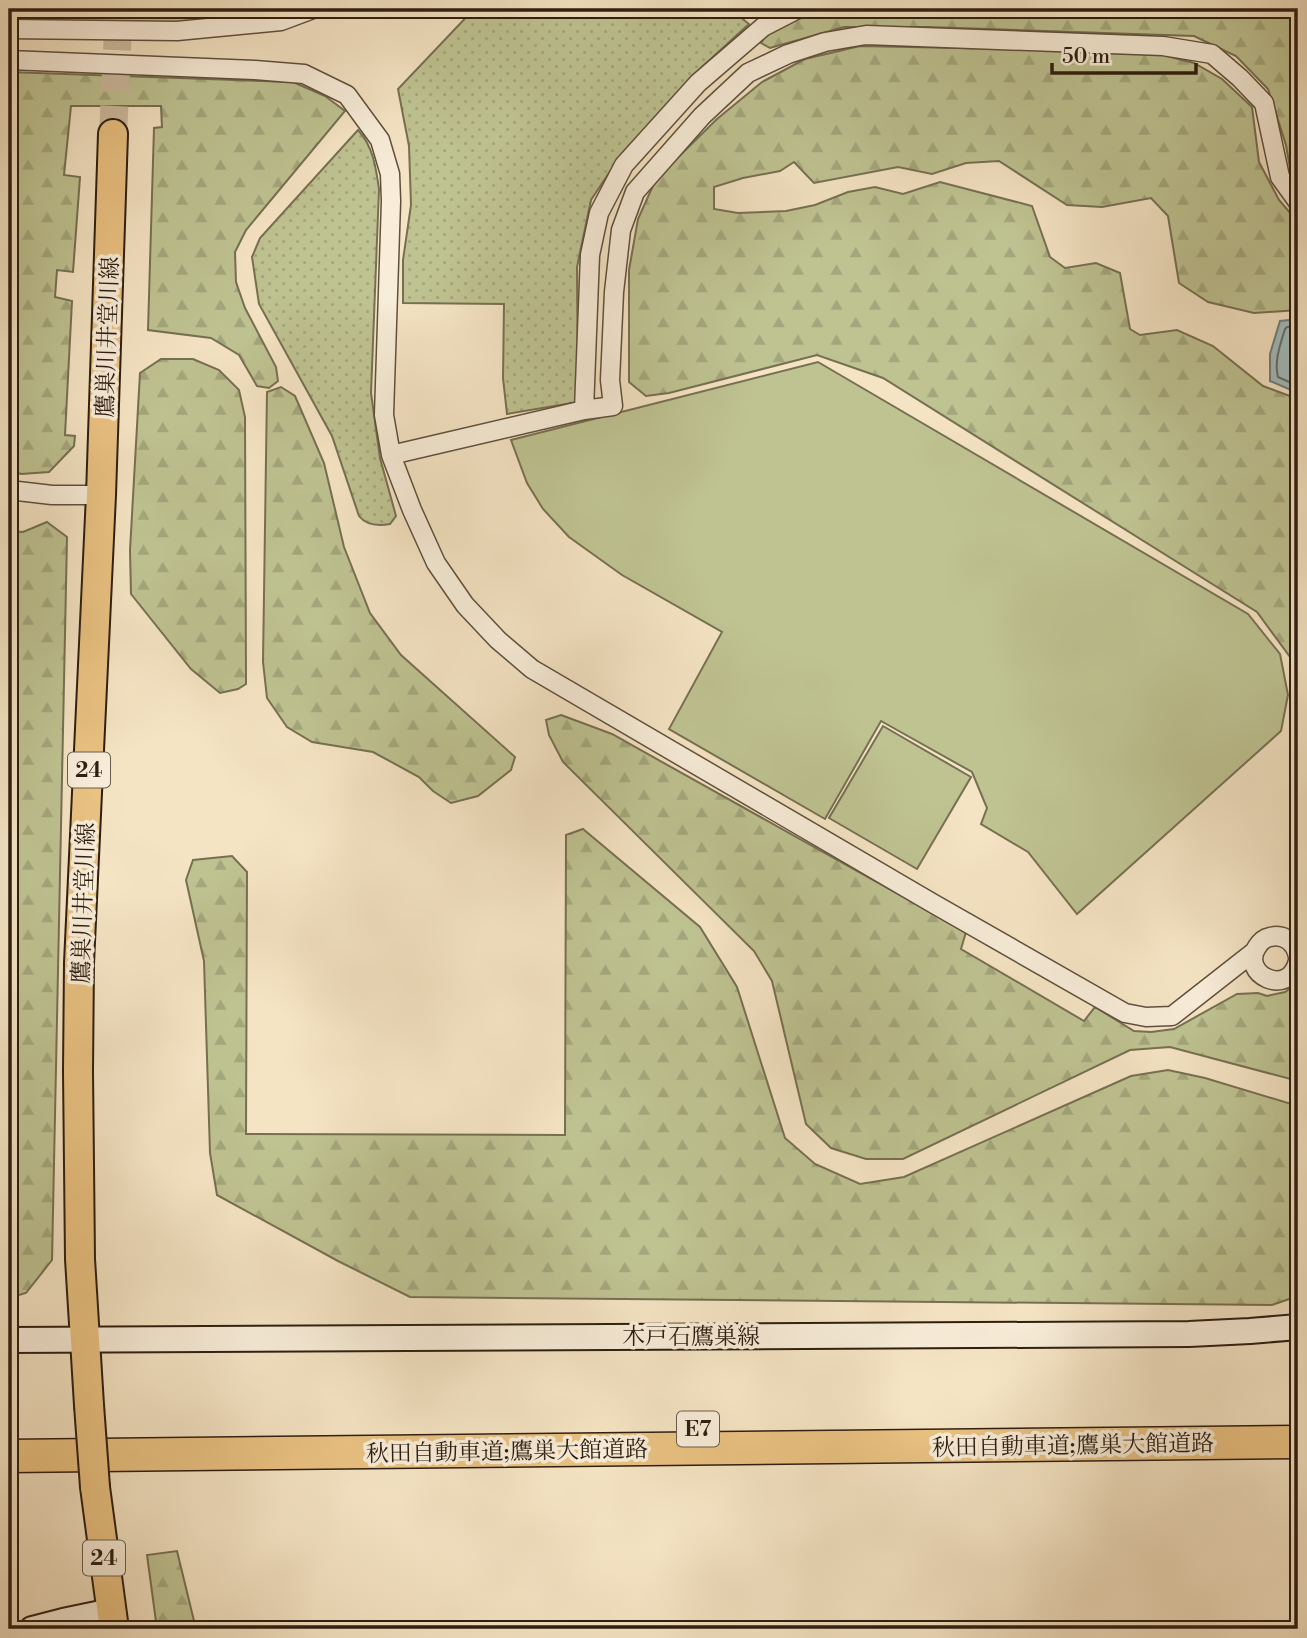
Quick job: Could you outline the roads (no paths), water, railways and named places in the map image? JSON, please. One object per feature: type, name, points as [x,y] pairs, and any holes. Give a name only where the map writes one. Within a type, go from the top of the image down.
[{"type":"highway","name":"秋田自動車道;鷹巣大館道路","points":[[9,1435],[1298,1423]]},
{"type":"highway","name":"秋田自動車道;鷹巣大館道路","points":[[9,1456],[1298,1442]]},
{"type":"main road","name":"鷹巣川井堂川線","points":[[113,134],[101,495],[79,963],[78,1071],[80,1259],[84,1340],[95,1487],[113,1620]]},
{"type":"main road","name":"木戸石鷹巣線","points":[[9,1340],[1175,1334],[1298,1326]]},
{"type":"main road","points":[[32,1629],[63,1621],[113,1620]]},
{"type":"street","points":[[9,29],[177,31],[281,21],[313,9]]},
{"type":"street","points":[[584,410],[590,255],[600,213],[624,164],[698,83],[763,27],[797,9]]},
{"type":"street","points":[[391,455],[584,410],[613,406],[610,380],[614,292],[621,230],[635,192],[702,116],[748,74],[788,54],[825,42],[866,35],[1163,46],[1212,54],[1264,103],[1280,177],[1298,202]]},
{"type":"street","points":[[9,60],[256,69],[304,74],[347,96],[380,141],[390,174],[384,415],[391,455],[411,510],[436,563],[465,605],[498,640],[532,669],[1125,1013],[1146,1017],[1172,1016],[1255,951],[1263,940],[1277,936],[1284,937],[1295,946],[1297,968],[1286,978],[1271,980],[1258,972],[1255,966],[1255,951]]},
{"type":"street","points":[[9,490],[52,495],[101,495]]},
{"type":"water","points":[[1298,319],[1298,393],[1270,381],[1270,354],[1280,321]]},
{"type":"tunnel","points":[[113,134],[119,9]]}]
